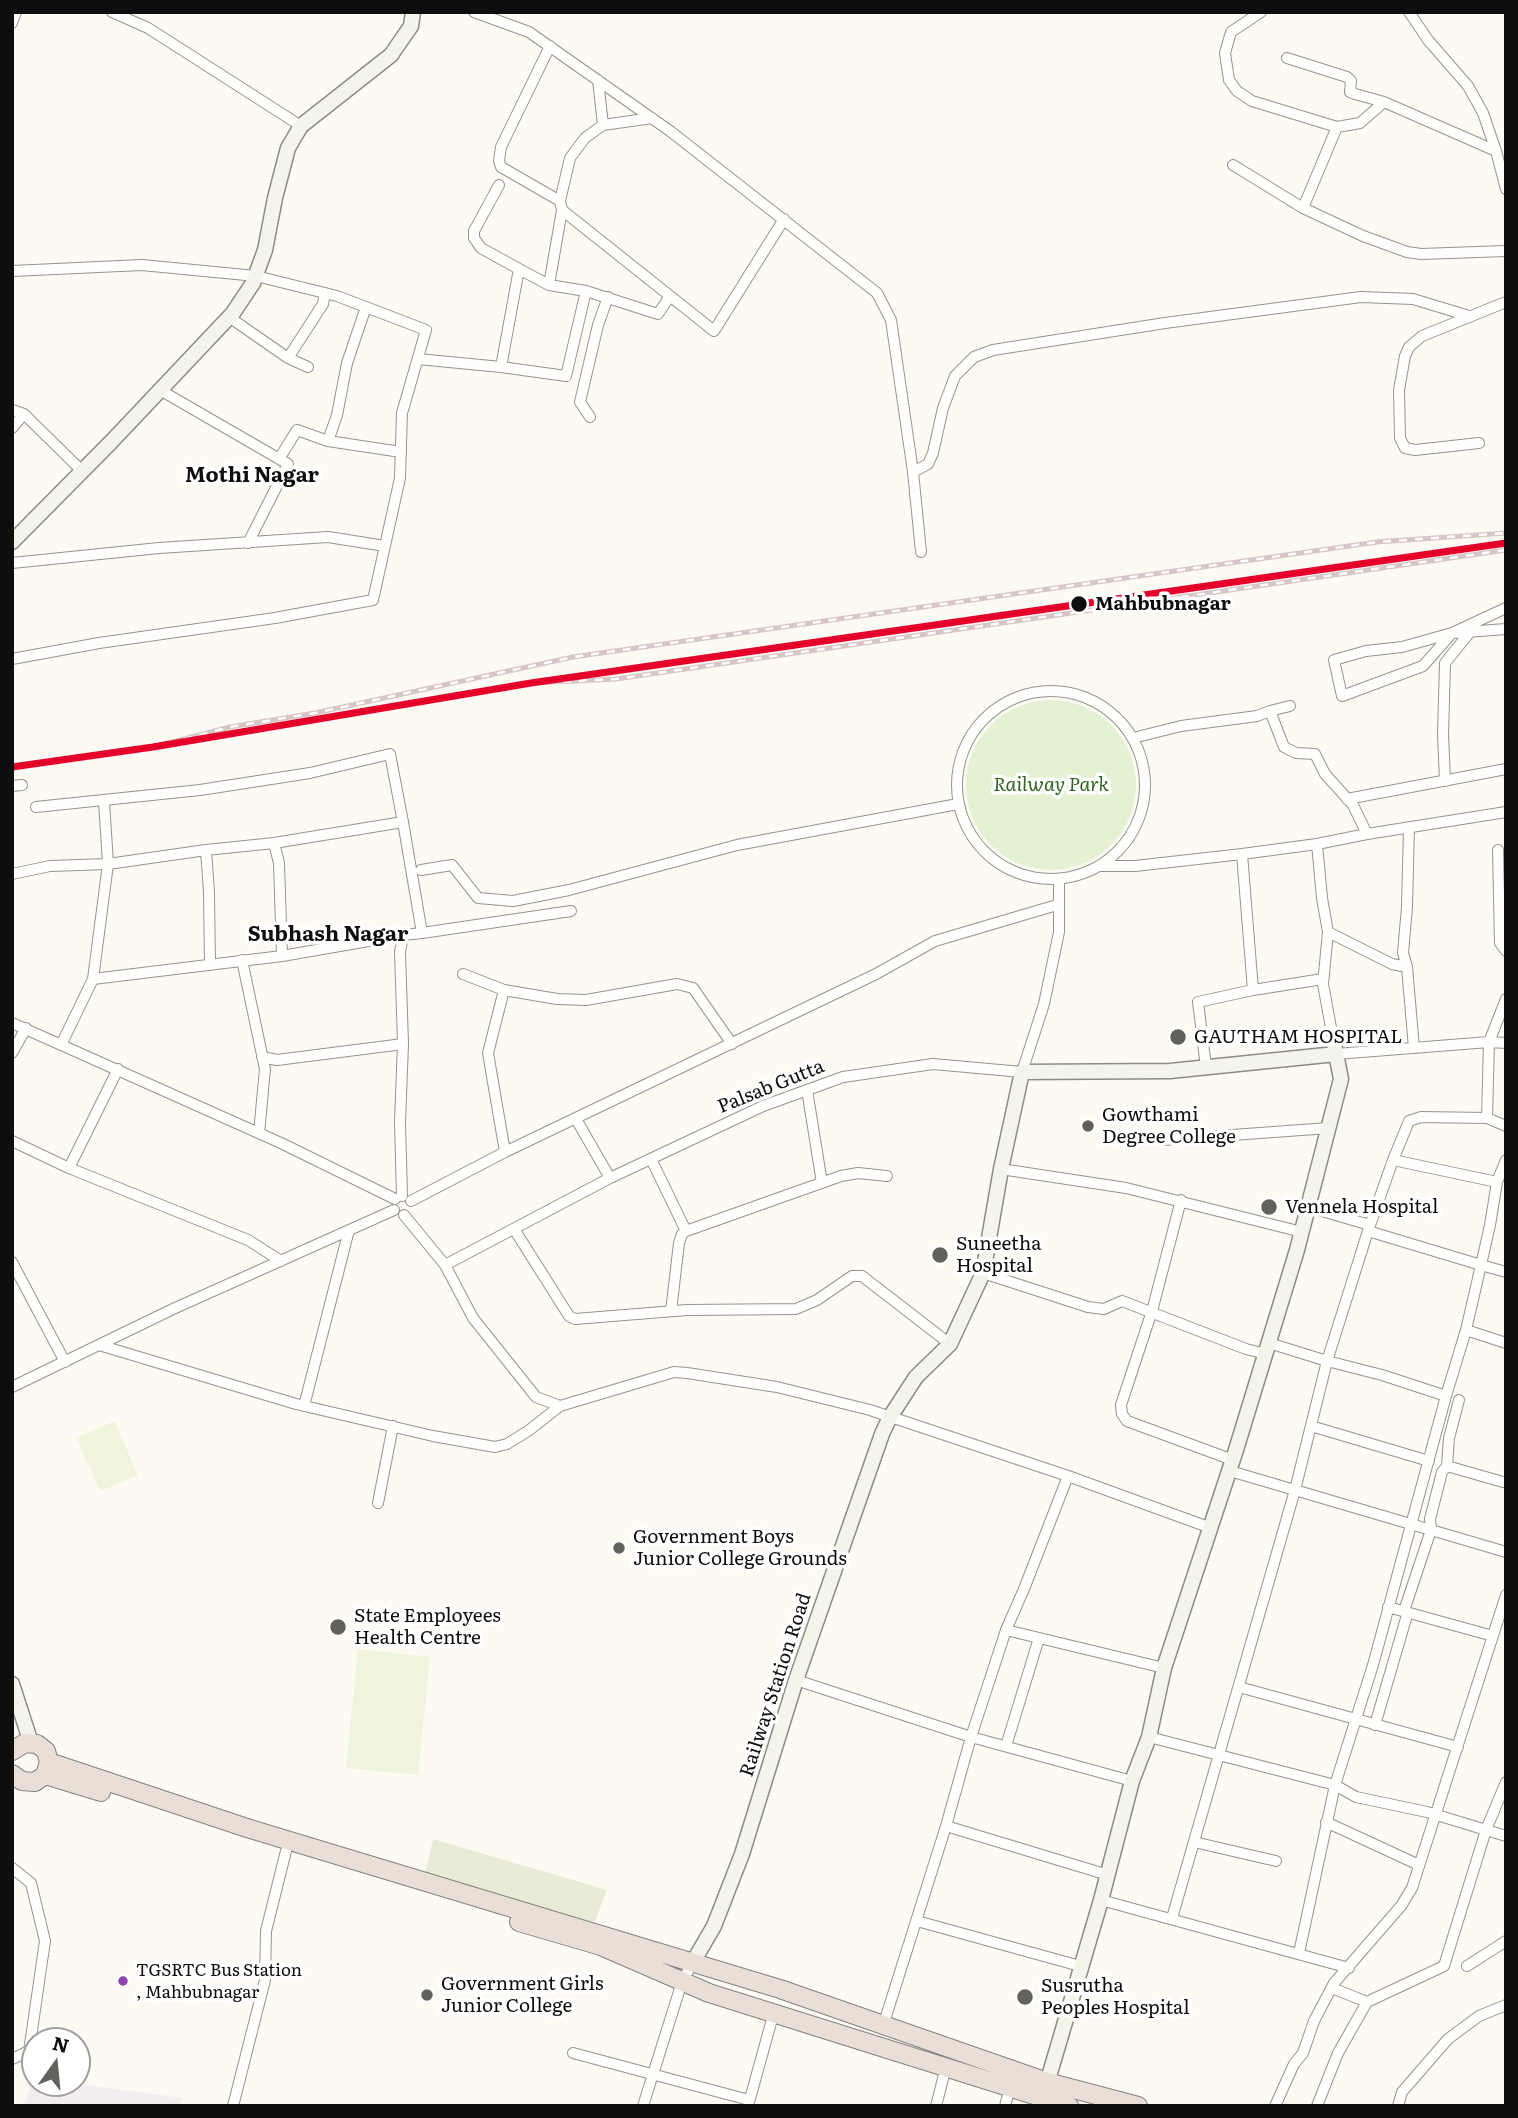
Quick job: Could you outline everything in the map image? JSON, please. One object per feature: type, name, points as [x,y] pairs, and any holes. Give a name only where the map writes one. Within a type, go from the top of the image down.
[{"type":"highway","points":[[12,1751],[19,1745],[31,1743],[42,1747],[47,1769],[41,1779],[28,1783],[12,1774]]},
{"type":"highway","points":[[47,1769],[249,1824],[780,1989],[883,2026],[1045,2091],[1069,2106]]},
{"type":"highway","points":[[47,1769],[286,1851],[601,1947],[709,1993],[1010,2087],[1138,2106]]},
{"type":"street","points":[[12,23],[16,12]]},
{"type":"street","points":[[112,12],[148,28],[301,126]]},
{"type":"street","points":[[12,542],[229,317],[256,276],[265,250],[288,148],[301,126],[391,55],[411,26],[413,12]]},
{"type":"street","points":[[474,12],[529,32],[550,46],[652,118],[877,293],[891,320],[913,472],[921,552]]},
{"type":"street","points":[[1261,12],[1231,32],[1224,53],[1229,80],[1237,91],[1252,101],[1337,127],[1360,123],[1384,103]]},
{"type":"street","points":[[1409,12],[1428,40],[1468,86],[1483,113],[1506,189]]},
{"type":"street","points":[[550,46],[501,146],[501,167],[561,205],[714,331],[783,219]]},
{"type":"street","points":[[1287,58],[1347,78],[1351,81],[1350,92],[1384,103],[1496,151]]},
{"type":"street","points":[[598,80],[603,125]]},
{"type":"street","points":[[548,285],[570,158],[585,138],[603,125],[652,118]]},
{"type":"street","points":[[1303,208],[1337,127]]},
{"type":"street","points":[[1233,165],[1303,208],[1363,236],[1407,252],[1421,254],[1506,251]]},
{"type":"street","points":[[499,186],[474,231],[474,238],[481,248],[548,285],[586,291],[657,314],[670,296]]},
{"type":"street","points":[[12,271],[142,265],[256,276],[326,293],[426,330],[402,413],[400,478],[373,600],[12,659]]},
{"type":"street","points":[[501,367],[519,269]]},
{"type":"street","points":[[418,359],[566,376],[586,291]]},
{"type":"street","points":[[288,358],[323,304],[326,293]]},
{"type":"street","points":[[913,472],[928,464],[933,453],[943,408],[956,376],[974,357],[993,350],[1361,296],[1413,299],[1469,317]]},
{"type":"street","points":[[590,417],[580,402],[598,326],[608,297]]},
{"type":"street","points":[[1479,443],[1415,450],[1405,448],[1400,438],[1399,390],[1405,356],[1409,347],[1422,336],[1506,302]]},
{"type":"street","points":[[328,441],[337,415],[347,363],[366,307]]},
{"type":"street","points":[[229,317],[288,358],[308,367]]},
{"type":"street","points":[[160,390],[288,464],[248,543]]},
{"type":"street","points":[[12,410],[24,414],[82,471]]},
{"type":"street","points":[[12,428],[24,414]]},
{"type":"street","points":[[279,459],[297,430],[328,441],[401,452]]},
{"type":"street","points":[[12,563],[159,548],[328,537],[385,546]]},
{"type":"street","points":[[1506,608],[1452,633],[1402,647],[1366,651],[1334,660],[1342,696],[1423,666],[1452,633],[1506,629]]},
{"type":"street","points":[[1445,781],[1445,663],[1469,632]]},
{"type":"street","points":[[1100,866],[1122,848],[1138,823],[1143,804],[1143,765],[1133,738],[1108,710],[1087,698],[1064,692],[1040,691],[1016,697],[995,708],[977,725],[963,749],[956,776],[958,804],[965,826],[977,845],[994,861],[1025,876],[1059,879],[1100,866],[1135,866],[1242,854],[1506,812]]},
{"type":"street","points":[[1133,738],[1181,726],[1257,716],[1290,706]]},
{"type":"street","points":[[1270,711],[1284,747],[1296,753],[1315,754],[1325,774],[1353,805],[1367,834]]},
{"type":"street","points":[[36,807],[200,790],[310,773],[390,754],[422,933]]},
{"type":"street","points":[[1347,799],[1506,769]]},
{"type":"street","points":[[62,1043],[93,979],[108,864],[104,801]]},
{"type":"street","points":[[421,870],[452,865],[478,898],[513,901],[569,890],[737,845],[958,804]]},
{"type":"street","points":[[12,874],[51,866],[108,864],[206,850],[274,844],[403,822]]},
{"type":"street","points":[[1409,827],[1403,953],[1407,967],[1414,1048]]},
{"type":"street","points":[[274,844],[279,863],[282,956]]},
{"type":"street","points":[[1045,2091],[1101,1900],[1132,1781],[1149,1737],[1164,1668],[1267,1348],[1342,1079],[1323,979],[1328,932],[1317,844]]},
{"type":"street","points":[[206,850],[210,964]]},
{"type":"street","points":[[1498,850],[1502,904],[1500,943],[1506,951]]},
{"type":"street","points":[[1242,854],[1253,990]]},
{"type":"street","points":[[514,1229],[569,1316],[575,1319],[671,1311],[796,1309],[806,1307],[852,1276],[862,1276],[950,1344],[983,1273],[1001,1168],[1022,1072],[1046,992],[1059,932],[1059,879]]},
{"type":"street","points":[[411,1201],[505,1152],[876,974],[935,942],[1057,905]]},
{"type":"street","points":[[93,979],[282,956],[402,935],[570,911]]},
{"type":"street","points":[[1328,932],[1392,964],[1407,967]]},
{"type":"street","points":[[402,935],[400,952],[403,1044],[399,1197],[393,1203],[445,1265],[473,1318],[536,1397],[561,1406]]},
{"type":"street","points":[[242,960],[265,1069],[259,1133]]},
{"type":"street","points":[[464,974],[503,990],[557,999],[586,1000],[677,984],[693,988],[732,1044]]},
{"type":"street","points":[[1206,1067],[1198,1002],[1323,979]]},
{"type":"street","points":[[503,990],[488,1053],[505,1152]]},
{"type":"street","points":[[1487,1118],[1489,1042],[1506,999]]},
{"type":"street","points":[[12,1023],[62,1043],[399,1197],[408,1197],[411,1201]]},
{"type":"street","points":[[12,1052],[26,1028]]},
{"type":"street","points":[[1022,1072],[1170,1071],[1335,1049],[1506,1043]]},
{"type":"street","points":[[262,1057],[277,1060],[403,1044]]},
{"type":"street","name":"Palsab Gutta","points":[[445,1265],[650,1159],[763,1106],[844,1077],[933,1064],[1022,1072]]},
{"type":"street","points":[[69,1168],[118,1069]]},
{"type":"street","points":[[807,1090],[821,1183]]},
{"type":"street","points":[[1172,1918],[1296,1490],[1326,1361],[1392,1160],[1409,1121],[1420,1117],[1487,1118],[1506,1126]]},
{"type":"street","points":[[576,1119],[610,1178]]},
{"type":"street","points":[[1163,1140],[1329,1128]]},
{"type":"street","points":[[12,1141],[69,1168],[248,1240],[281,1261]]},
{"type":"street","points":[[650,1159],[686,1231]]},
{"type":"street","points":[[1392,1160],[1497,1182]]},
{"type":"street","points":[[1298,1953],[1335,1786],[1374,1665],[1466,1330],[1497,1182],[1506,1160]]},
{"type":"street","points":[[1001,1168],[1126,1188],[1301,1232]]},
{"type":"street","points":[[671,1311],[680,1243],[682,1234],[686,1231],[821,1183],[858,1173],[887,1176]]},
{"type":"street","points":[[1181,1200],[1152,1311],[1121,1405],[1122,1414],[1127,1421],[1296,1490],[1506,1552]]},
{"type":"street","points":[[12,1387],[349,1230],[399,1212],[410,1211],[411,1201]]},
{"type":"street","points":[[1308,1207],[1506,1272]]},
{"type":"street","points":[[304,1406],[349,1230]]},
{"type":"street","points":[[12,1262],[65,1362]]},
{"type":"street","points":[[983,1273],[1088,1307],[1104,1309],[1122,1301],[1246,1349],[1267,1348],[1326,1361],[1446,1396]]},
{"type":"street","points":[[1466,1330],[1506,1343]]},
{"type":"street","name":"Railway Station Road","points":[[693,1962],[715,1926],[742,1854],[796,1680],[890,1417],[916,1377],[950,1344]]},
{"type":"street","points":[[99,1345],[304,1406],[495,1447],[508,1444],[561,1406],[674,1372],[777,1387],[890,1417],[1068,1476],[1211,1528]]},
{"type":"street","points":[[1375,1725],[1429,1530],[1442,1472],[1447,1466],[1449,1438],[1459,1399]]},
{"type":"street","points":[[378,1503],[393,1426]]},
{"type":"street","points":[[1311,1426],[1429,1461]]},
{"type":"street","points":[[1447,1466],[1505,1480]]},
{"type":"street","points":[[883,2026],[1006,1630],[1068,1476]]},
{"type":"street","points":[[1275,2106],[1294,2064],[1303,2053],[1314,2021],[1332,1988],[1401,1906],[1412,1888],[1493,1636],[1503,1617],[1506,1595]]},
{"type":"street","points":[[1388,1607],[1493,1636]]},
{"type":"street","points":[[1006,1630],[1164,1668]]},
{"type":"street","points":[[1006,1746],[1039,1638]]},
{"type":"street","points":[[796,1680],[971,1737],[1132,1781]]},
{"type":"street","points":[[12,1684],[31,1743]]},
{"type":"street","points":[[1239,1687],[1458,1747]]},
{"type":"street","points":[[1149,1737],[1335,1786],[1356,1797],[1436,1814],[1506,1836]]},
{"type":"street","points":[[1317,2106],[1338,2053],[1367,2002],[1444,1966],[1486,1830],[1506,1782]]},
{"type":"street","points":[[1326,1822],[1419,1865]]},
{"type":"street","points":[[946,1826],[1108,1875]]},
{"type":"street","points":[[1194,1842],[1276,1861]]},
{"type":"street","points":[[233,2106],[265,1980],[266,1931],[286,1851]]},
{"type":"street","points":[[12,1868],[31,1882],[45,1941],[29,2051],[12,2059]]},
{"type":"street","points":[[1101,1900],[1349,1968]]},
{"type":"street","points":[[917,1921],[1080,1966]]},
{"type":"street","points":[[1467,1966],[1506,1941]]},
{"type":"street","points":[[643,2106],[682,1982],[693,1962]]},
{"type":"street","points":[[1332,1988],[1367,2002]]},
{"type":"street","points":[[1398,2106],[1402,2092],[1448,2039],[1479,2016],[1506,2005]]},
{"type":"street","points":[[573,2053],[748,2103],[774,2012]]},
{"type":"street","points":[[936,2106],[946,2067]]},
{"type":"street","points":[[1004,2106],[1010,2087]]},
{"type":"shaded area","points":[[91,2086],[183,2098],[181,2106],[24,2106],[27,2097],[91,2097]]},
{"type":"green space","name":"Railway Park","points":[[1051,700],[1084,706],[1111,725],[1130,752],[1136,785],[1130,818],[1111,845],[1084,864],[1051,870],[1018,864],[991,845],[972,818],[966,785],[972,752],[991,725],[1018,706]]},
{"type":"green space","points":[[115,1421],[138,1476],[100,1491],[76,1438]]},
{"type":"green space","points":[[358,1649],[430,1657],[418,1775],[346,1768]]},
{"type":"green space","points":[[433,1839],[607,1890],[594,1924],[425,1875]]},
{"type":"railway","points":[[153,747],[230,727],[315,713],[573,657],[1377,542],[1506,533]]},
{"type":"railway","points":[[531,683],[616,679],[1506,550]]},
{"type":"transit line","points":[[12,767],[153,747],[531,683],[1506,543]]},
{"type":"place","name":"Mahbubnagar","points":[[1079,604]]},
{"type":"place","name":"GAUTHAM HOSPITAL","points":[[1178,1037]]},
{"type":"place","name":"Gowthami Degree College","points":[[1088,1126]]},
{"type":"place","name":"Vennela Hospital","points":[[1269,1207]]},
{"type":"place","name":"Suneetha Hospital","points":[[940,1255]]},
{"type":"place","name":"Government Boys Junior College Grounds","points":[[619,1548]]},
{"type":"place","name":"State Employees Health Centre","points":[[338,1627]]},
{"type":"place","name":"TGSRTC Bus Station , Mahbubnagar","points":[[123,1981]]},
{"type":"place","name":"Government Girls Junior College","points":[[427,1995]]},
{"type":"place","name":"Susrutha Peoples Hospital","points":[[1025,1997]]},
{"type":"district","name":"Mothi Nagar","points":[[252,476]]},
{"type":"district","name":"Subhash Nagar","points":[[328,935]]}]
